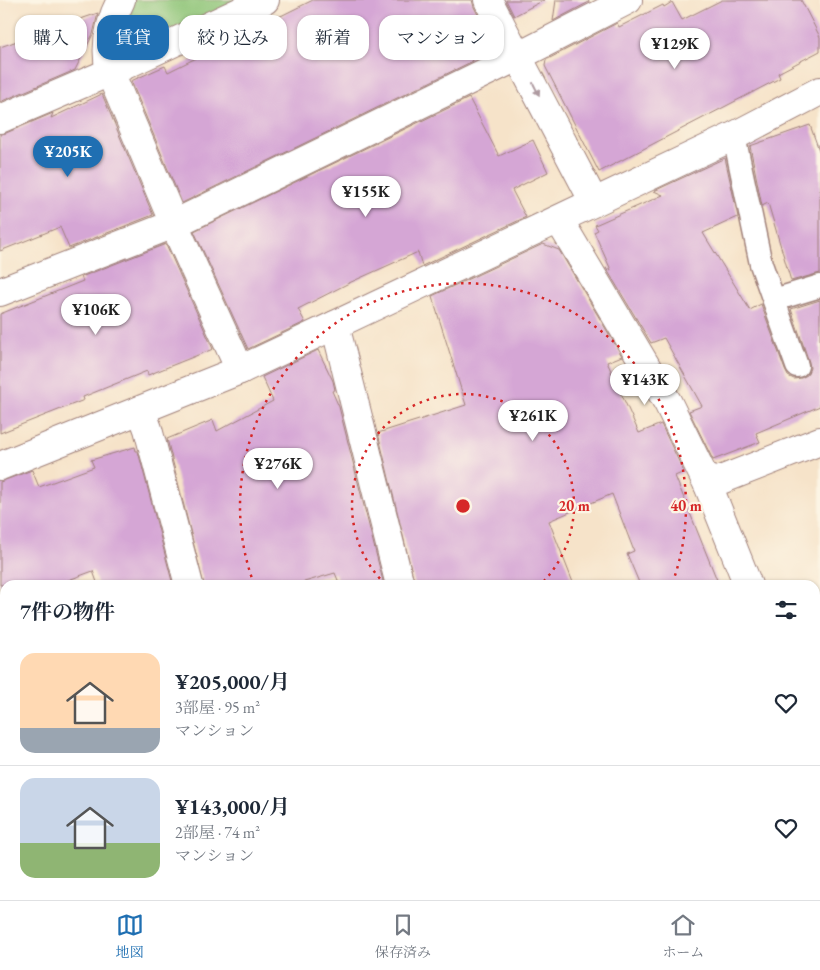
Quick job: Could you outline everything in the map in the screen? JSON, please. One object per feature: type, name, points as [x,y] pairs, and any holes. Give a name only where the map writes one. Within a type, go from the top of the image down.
[{"type":"street","points":[[121,0],[113,16],[108,34],[107,60],[110,72],[174,224],[240,370]]},
{"type":"street","points":[[0,119],[110,72],[265,0]]},
{"type":"street","points":[[488,0],[594,202]]},
{"type":"street","points":[[0,292],[174,224],[519,56],[628,0]]},
{"type":"street","points":[[0,466],[240,370],[734,136],[820,91]]},
{"type":"street","points":[[559,220],[668,403],[708,485],[746,580]]},
{"type":"street","points":[[335,325],[399,580]]},
{"type":"street","points":[[141,410],[148,429],[188,580]]},
{"type":"street","points":[[708,485],[820,442]]},
{"type":"lane","points":[[734,136],[761,264],[797,366]]},
{"type":"lane","points":[[774,300],[820,286]]},
{"type":"green space","points":[[133,0],[245,0],[211,15],[179,15],[179,29],[169,33],[169,15],[127,15]]},
{"type":"building","points":[[313,0],[472,0],[478,15],[379,15],[379,60],[473,61],[182,203],[131,81],[165,66],[168,72],[192,60],[287,60],[287,15],[283,15]]},
{"type":"building","points":[[506,0],[544,0],[514,16]]},
{"type":"building","points":[[556,0],[588,0],[589,2],[553,21]]},
{"type":"building","points":[[722,0],[801,0],[820,37],[820,51],[778,73],[780,78],[599,172],[545,66],[546,60],[617,23],[619,27],[663,5],[664,7],[672,2],[682,20]]},
{"type":"building","points":[[98,13],[93,34],[87,46],[87,17]]},
{"type":"building","points":[[15,42],[15,60],[80,60],[75,70],[0,102],[0,47]]},
{"type":"building","points":[[102,94],[153,215],[69,248],[60,227],[0,251],[0,134],[53,113],[51,118]]},
{"type":"building","points":[[469,98],[499,156],[533,140],[548,172],[512,190],[526,217],[422,266],[418,252],[349,283],[298,309],[305,322],[248,349],[194,231]]},
{"type":"building","points":[[810,125],[820,153],[820,273],[791,281],[768,203],[762,206],[750,146]]},
{"type":"building","points":[[725,158],[738,217],[703,233],[750,310],[761,304],[785,370],[788,376],[794,379],[807,375],[810,368],[791,309],[820,300],[820,406],[756,433],[760,442],[713,460],[689,411],[702,406],[664,338],[651,343],[606,268],[611,270],[594,232],[598,230],[595,225],[663,195],[654,191]]},
{"type":"building","points":[[166,244],[213,349],[148,375],[147,371],[83,397],[84,400],[0,433],[0,314],[83,281],[81,277]]},
{"type":"building","points":[[543,244],[559,250],[622,356],[607,362],[639,433],[661,424],[684,472],[675,476],[717,580],[638,580],[627,554],[634,551],[612,494],[549,521],[572,580],[414,580],[378,433],[466,405],[432,296]]},
{"type":"building","points":[[318,350],[333,381],[335,390],[332,391],[339,407],[383,580],[338,580],[335,573],[311,580],[203,580],[167,439],[213,420],[217,431],[273,401],[262,377]]},
{"type":"building","points":[[135,447],[136,451],[138,451],[172,580],[96,580],[93,571],[69,580],[0,580],[0,482],[32,470],[39,487],[94,467],[91,460]]}]
